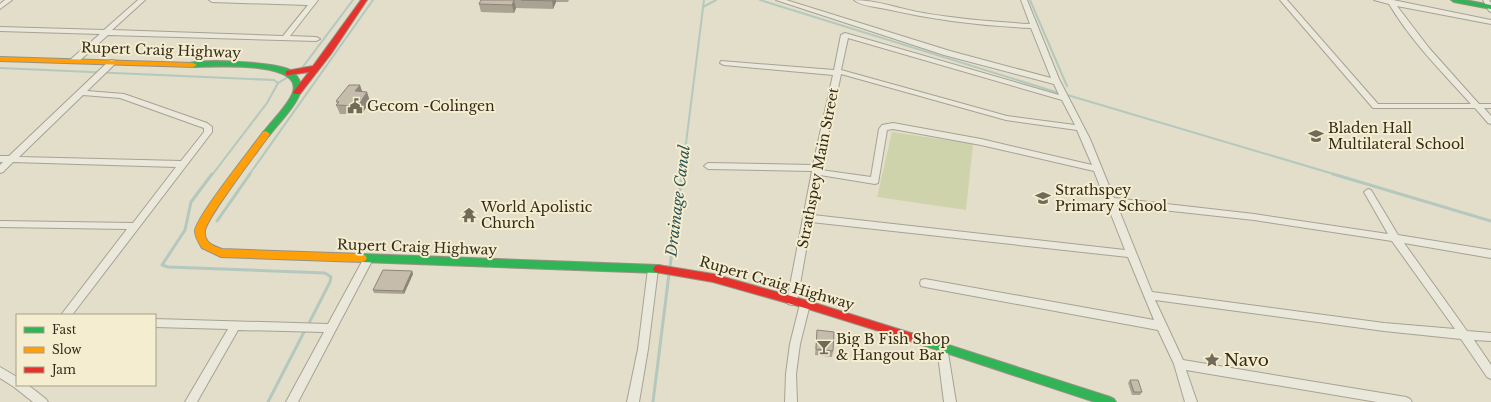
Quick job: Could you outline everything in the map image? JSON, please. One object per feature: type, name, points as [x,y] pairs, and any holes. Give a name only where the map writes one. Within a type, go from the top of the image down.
[{"type":"main road","name":"Rupert Craig Highway","points":[[364,0],[316,68],[213,206],[200,230],[201,238],[205,246],[221,253],[657,269],[683,272],[712,278],[805,304],[1110,402]]},
{"type":"main road","points":[[1454,0],[1489,6]]},
{"type":"main road","name":"Rupert Craig Highway","points":[[0,58],[240,66],[275,68],[289,73]]},
{"type":"main road","points":[[289,73],[316,68]]},
{"type":"main road","points":[[289,73],[295,78],[297,83],[297,92]]},
{"type":"street","points":[[0,7],[9,0]]},
{"type":"street","points":[[74,61],[142,0]]},
{"type":"street","points":[[212,0],[314,2]]},
{"type":"street","points":[[779,0],[947,53],[1056,82]]},
{"type":"street","points":[[857,0],[909,14],[949,20],[989,25],[1035,26]]},
{"type":"street","points":[[1024,0],[1056,82],[1066,99],[1098,169],[1148,295],[1178,364],[1191,402]]},
{"type":"street","points":[[1283,0],[1376,106],[1491,106]]},
{"type":"street","points":[[1377,0],[1390,1],[1491,22]]},
{"type":"street","points":[[1390,1],[1426,50],[1491,121]]},
{"type":"street","points":[[285,38],[314,2]]},
{"type":"street","points":[[0,29],[316,39]]},
{"type":"street","name":"Strathspey Main Street","points":[[792,301],[816,170],[845,35],[1066,99]]},
{"type":"street","points":[[0,170],[113,62]]},
{"type":"street","points":[[724,63],[838,72],[953,102],[1006,118],[1080,128]]},
{"type":"street","points":[[67,314],[208,132],[208,127],[204,124],[121,96],[81,93]]},
{"type":"street","points":[[708,166],[816,170],[875,181],[883,129],[885,127],[893,126],[981,142],[1098,169]]},
{"type":"street","points":[[0,159],[183,164]]},
{"type":"street","points":[[1368,192],[1395,238],[1491,374]]},
{"type":"street","points":[[1111,201],[1190,208],[1395,238],[1491,254]]},
{"type":"street","points":[[808,218],[1132,254]]},
{"type":"street","points":[[0,224],[136,226]]},
{"type":"street","points":[[292,402],[368,259]]},
{"type":"street","points":[[633,402],[657,269]]},
{"type":"street","points":[[925,283],[1162,326]]},
{"type":"street","points":[[1148,295],[1384,327],[1491,337]]},
{"type":"street","points":[[791,402],[791,374],[795,344],[805,304]]},
{"type":"street","points":[[156,323],[330,328]]},
{"type":"street","points":[[191,402],[235,326]]},
{"type":"street","points":[[942,347],[950,402]]},
{"type":"street","points":[[1178,364],[1406,402]]},
{"type":"street","points":[[0,372],[16,381]]},
{"type":"street","points":[[22,386],[42,402]]},
{"type":"green space","points":[[892,132],[973,144],[966,210],[877,197]]},
{"type":"building","points":[[481,0],[514,0],[512,5],[479,4]]},
{"type":"building","points":[[521,0],[552,0],[551,1]]},
{"type":"building","points":[[349,85],[360,85],[355,91],[367,92],[358,106],[336,105],[339,102],[336,101]]},
{"type":"building","points":[[383,270],[412,271],[403,291],[373,290]]},
{"type":"building","name":"Big B Fish Shop & Hangout Bar","points":[[817,330],[834,332],[833,351],[816,349]]},
{"type":"building","points":[[1130,380],[1138,380],[1142,392],[1134,392]]},
{"type":"waterway","points":[[302,68],[353,0]]},
{"type":"waterway","points":[[249,175],[373,0]]},
{"type":"waterway","name":"Drainage Canal","points":[[703,7],[704,0]]},
{"type":"waterway","points":[[703,7],[716,0]]},
{"type":"waterway","points":[[760,0],[1059,93]]},
{"type":"waterway","points":[[1030,0],[1067,86]]},
{"type":"waterway","name":"Drainage Canal","points":[[682,175],[703,7]]},
{"type":"waterway","points":[[0,68],[274,80],[278,83]]},
{"type":"waterway","points":[[278,83],[288,77]]},
{"type":"waterway","points":[[212,175],[267,103],[278,83]]},
{"type":"waterway","points":[[1064,94],[1337,175]]},
{"type":"waterway","points":[[212,174],[191,202],[185,230],[162,265],[168,267],[325,273],[331,277],[330,282],[308,325]]},
{"type":"waterway","points":[[217,221],[250,174]]},
{"type":"waterway","name":"Drainage Canal","points":[[670,267],[682,174]]},
{"type":"waterway","points":[[1333,174],[1491,221]]},
{"type":"waterway","name":"Drainage Canal","points":[[653,402],[669,274]]},
{"type":"waterway","points":[[268,402],[305,330]]},
{"type":"traffic: fast","points":[[1454,0],[1491,7]]},
{"type":"traffic: fast","points":[[193,65],[240,65],[276,68],[291,75],[297,85],[296,95],[266,134]]},
{"type":"traffic: fast","points":[[362,258],[658,269]]},
{"type":"traffic: fast","points":[[911,337],[1110,402]]},
{"type":"traffic: slow","points":[[0,59],[193,65]]},
{"type":"traffic: slow","points":[[266,134],[213,207],[200,230],[201,238],[205,246],[221,253],[362,258]]},
{"type":"traffic: jam","points":[[297,92],[328,52],[364,0]]},
{"type":"traffic: jam","points":[[289,73],[316,68]]},
{"type":"traffic: jam","points":[[658,269],[713,278],[805,304],[911,337]]},
{"type":"place","name":"Gecom -Colingen","points":[[355,106]]},
{"type":"place","name":"Bladen Hall Multilateral School","points":[[1316,136]]},
{"type":"place","name":"Strathspey Primary School","points":[[1043,198]]},
{"type":"place","name":"World Apolistic Church","points":[[469,215]]},
{"type":"place","name":"Big B Fish Shop & Hangout Bar","points":[[824,347]]},
{"type":"place","name":"Navo","points":[[1212,360]]}]
